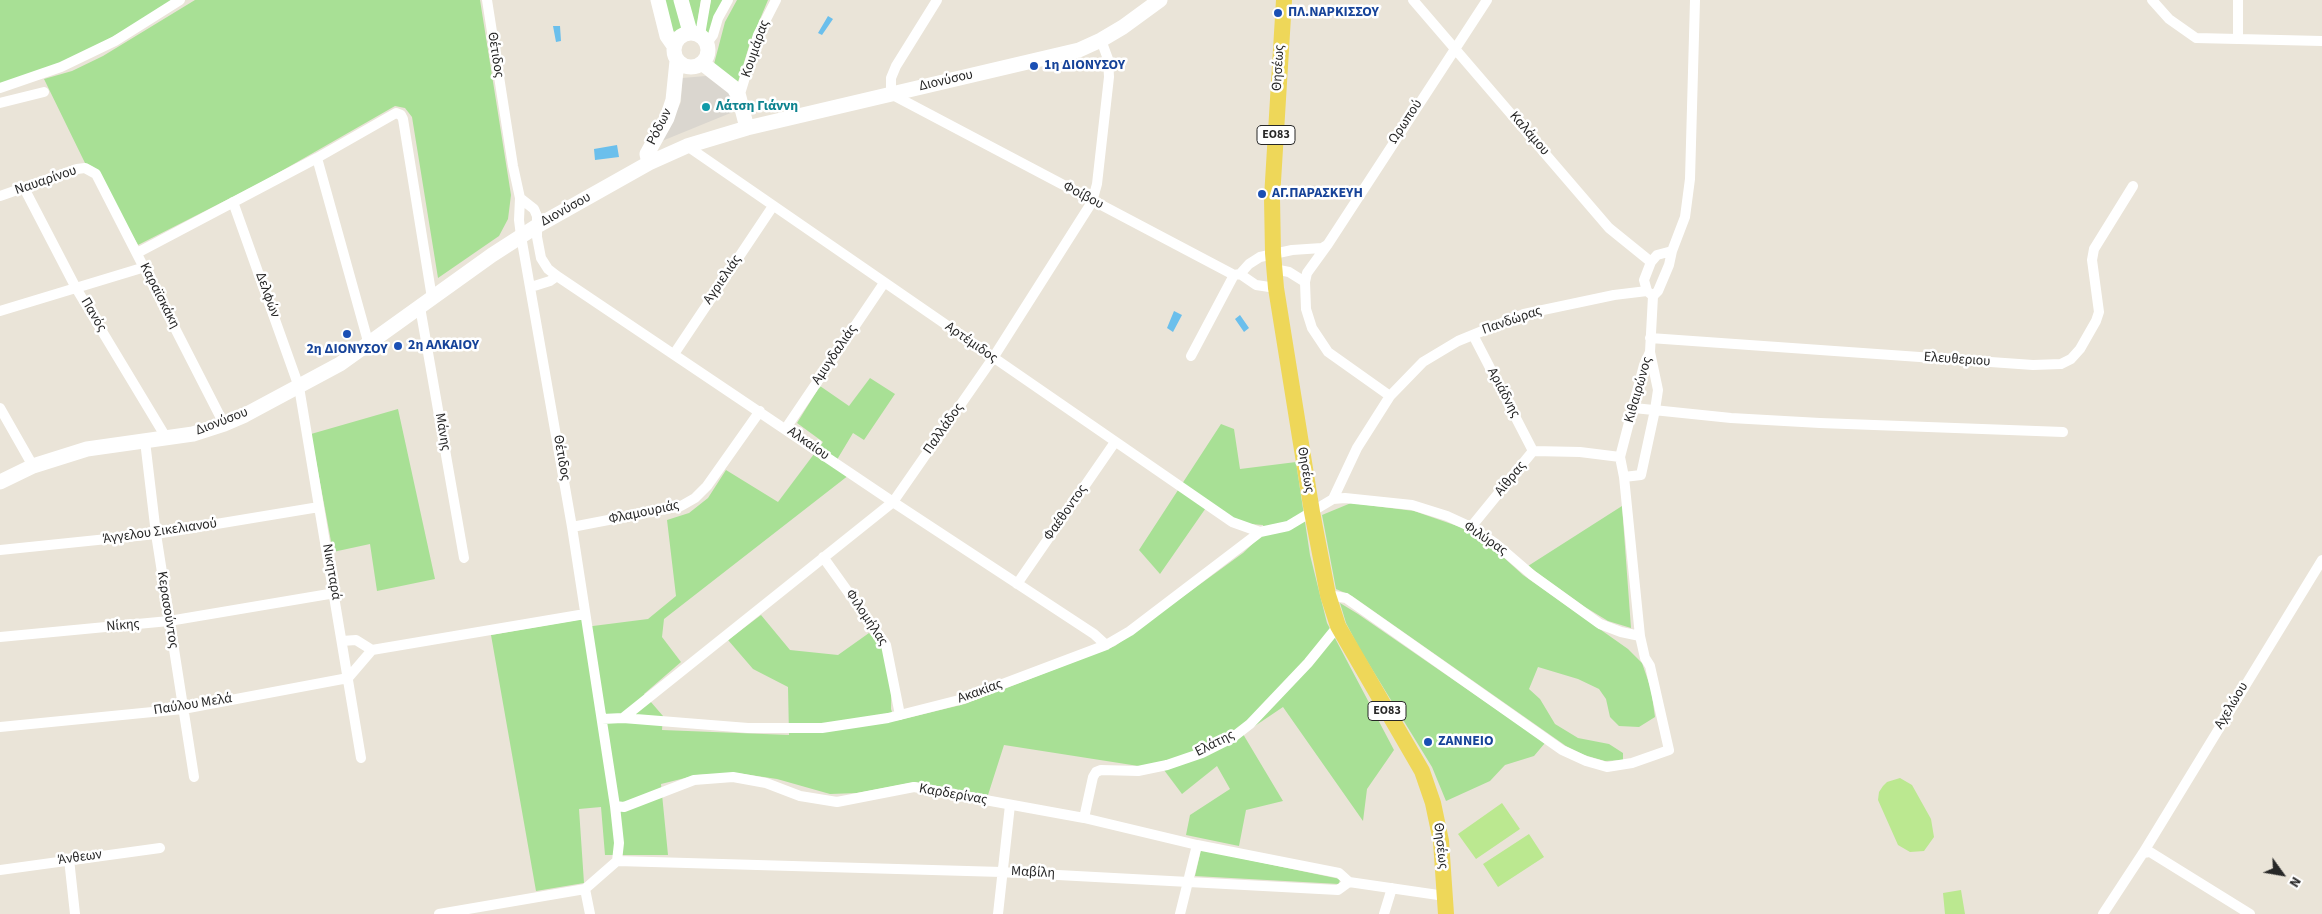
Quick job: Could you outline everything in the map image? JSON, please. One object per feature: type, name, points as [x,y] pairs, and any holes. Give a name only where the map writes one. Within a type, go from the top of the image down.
[{"type":"main road","points":[[658,0],[667,36],[674,46]]},
{"type":"main road","points":[[681,0],[708,54],[702,63],[692,68],[681,65],[674,57],[674,46],[680,36],[699,37]]},
{"type":"main road","name":"Διονύσου","points":[[0,482],[33,466],[87,449],[167,439],[193,434],[224,424],[299,387],[369,345],[432,298],[537,226],[649,163],[687,146],[747,128],[1078,50],[1101,40],[1160,0]]},
{"type":"main road","name":"Θησέως","points":[[1284,0],[1272,198],[1273,253],[1276,288],[1312,512],[1328,595],[1338,626],[1422,771],[1433,803],[1441,841],[1446,914]]},
{"type":"main road","name":"Ρόδων","points":[[649,163],[647,154],[667,118],[673,100],[677,61]]},
{"type":"main road","points":[[702,63],[734,88],[739,97],[747,128]]},
{"type":"street","points":[[0,88],[61,67],[100,49],[180,0]]},
{"type":"street","name":"Θέτιδος","points":[[487,0],[513,166],[520,198],[519,220],[521,236],[532,287],[602,719]]},
{"type":"street","points":[[706,0],[699,37],[713,35],[718,18],[728,0]]},
{"type":"street","name":"Κουμάρας","points":[[739,97],[758,35],[776,0]]},
{"type":"street","points":[[892,94],[891,78],[896,66],[937,0]]},
{"type":"street","name":"Καλάμου","points":[[1413,0],[1609,228],[1651,262]]},
{"type":"street","name":"Ωρωπού","points":[[1305,282],[1306,273],[1328,244],[1487,0]]},
{"type":"street","name":"Κιθαιρώνος","points":[[1328,595],[1346,598],[1562,750],[1586,761],[1607,766],[1632,763],[1669,750],[1650,666],[1640,636],[1624,477],[1620,457],[1650,352],[1650,294],[1663,279],[1684,217],[1690,179],[1695,0]]},
{"type":"street","points":[[2152,0],[2169,20],[2196,38],[2322,41]]},
{"type":"street","points":[[2238,0],[2238,39]]},
{"type":"street","name":"Παλλάδος","points":[[623,718],[893,502],[993,358],[1092,202],[1097,184],[1108,77],[1108,58],[1101,40]]},
{"type":"street","points":[[0,103],[44,92]]},
{"type":"street","name":"Φοίβου","points":[[892,94],[1092,202],[1256,285],[1276,288]]},
{"type":"street","points":[[137,253],[317,158],[396,113],[402,115],[432,298]]},
{"type":"street","name":"Αρτέμιδος","points":[[687,146],[1232,522],[1260,532]]},
{"type":"street","points":[[317,158],[369,345]]},
{"type":"street","name":"Ναυαρίνου","points":[[0,196],[77,169],[92,170]]},
{"type":"street","name":"Καραϊσκάκη","points":[[92,170],[96,174],[224,424]]},
{"type":"street","name":"Ελευθεριου","points":[[1650,338],[2033,365],[2061,364],[2071,359],[2080,349],[2096,321],[2098,312],[2092,260],[2094,249],[2133,186]]},
{"type":"street","name":"Πανός","points":[[24,188],[76,288],[167,439]]},
{"type":"street","name":"Θέτιδος","points":[[520,198],[534,208],[537,226]]},
{"type":"street","name":"Δελφών","points":[[233,202],[299,387]]},
{"type":"street","name":"Αγριελιάς","points":[[674,354],[773,206]]},
{"type":"street","name":"Αλκαίου","points":[[537,226],[541,258],[556,276],[1094,634],[1106,645]]},
{"type":"street","points":[[1191,356],[1237,275],[1253,260],[1273,253],[1322,248],[1328,244]]},
{"type":"street","points":[[1650,294],[1644,280],[1651,262],[1658,255],[1672,251]]},
{"type":"street","points":[[0,311],[144,268]]},
{"type":"street","points":[[1274,269],[1289,272],[1305,282],[1306,309],[1312,328],[1328,352],[1390,396]]},
{"type":"street","points":[[532,287],[550,281],[556,276]]},
{"type":"street","name":"Αμυγδαλιάς","points":[[786,428],[884,283]]},
{"type":"street","name":"Πανδώρας","points":[[1333,499],[1357,448],[1390,396],[1422,362],[1458,341],[1524,314],[1614,295],[1650,294]]},
{"type":"street","name":"Μάνης","points":[[420,307],[464,558]]},
{"type":"street","name":"Αριάδνης","points":[[1473,335],[1533,451]]},
{"type":"street","points":[[1624,477],[1641,475],[1655,410],[1658,390],[1650,352]]},
{"type":"street","name":"Νικηταρά","points":[[299,387],[335,593],[361,758]]},
{"type":"street","points":[[0,408],[33,466]]},
{"type":"street","points":[[1634,408],[1731,418],[1820,423],[2063,432]]},
{"type":"street","name":"Φλαμουριάς","points":[[572,526],[682,506],[695,498],[707,486],[760,411]]},
{"type":"street","name":"Κερασούντος","points":[[145,441],[156,534],[194,778]]},
{"type":"street","name":"Φαέθοντος","points":[[1017,584],[1116,442]]},
{"type":"street","name":"Αίθρας","points":[[1471,527],[1533,451],[1580,452],[1620,457]]},
{"type":"street","name":"Φιλύρας","points":[[1333,499],[1345,498],[1412,505],[1447,516],[1471,527],[1496,544],[1532,575],[1600,624],[1620,632],[1640,636]]},
{"type":"street","points":[[1312,512],[1333,499]]},
{"type":"street","name":"Άγγελου Σικελιανού","points":[[0,550],[156,534],[319,507]]},
{"type":"street","name":"Ακακίας","points":[[602,719],[623,718],[748,728],[813,728],[900,715],[963,699],[1106,645],[1130,631],[1260,532],[1288,526],[1312,512]]},
{"type":"street","name":"Φιλομήλας","points":[[823,557],[886,645],[900,715]]},
{"type":"street","name":"Αχελώου","points":[[2103,914],[2143,853],[2322,560]]},
{"type":"street","name":"Νίκης","points":[[0,637],[169,621],[335,593]]},
{"type":"street","points":[[348,678],[372,650],[585,614]]},
{"type":"street","name":"Ελάτης","points":[[1084,818],[1096,772],[1102,770],[1138,771],[1167,765],[1202,754],[1232,738],[1250,724],[1308,662],[1338,626]]},
{"type":"street","points":[[342,641],[356,640],[372,650]]},
{"type":"street","name":"Παύλου Μελά","points":[[0,727],[183,709],[348,678]]},
{"type":"street","points":[[439,914],[585,889],[617,861],[618,843],[615,806],[602,719]]},
{"type":"street","name":"Καρδερίνας","points":[[615,806],[624,807],[694,780],[733,777],[766,783],[800,796],[837,802],[914,787],[1084,818],[1198,845],[1339,874],[1349,882]]},
{"type":"street","points":[[998,914],[1010,805]]},
{"type":"street","points":[[1180,914],[1198,845]]},
{"type":"street","name":"Άνθεων","points":[[0,870],[160,848]]},
{"type":"street","points":[[2143,853],[2150,852],[2250,914]]},
{"type":"street","points":[[69,859],[75,914]]},
{"type":"street","name":"Μαβίλη","points":[[617,861],[1002,872],[1338,890],[1349,882],[1445,896]]},
{"type":"street","points":[[1384,914],[1392,888]]},
{"type":"street","points":[[585,889],[590,914]]},
{"type":"green space","points":[[0,0],[177,0],[72,60],[0,86]]},
{"type":"green space","points":[[195,0],[480,0],[511,195],[508,219],[499,236],[438,278],[412,117],[405,108],[395,106],[264,181],[138,245],[93,167],[85,163],[44,79],[72,71],[103,56]]},
{"type":"green space","points":[[662,0],[676,0],[682,24],[681,29],[677,32],[672,31]]},
{"type":"green space","points":[[686,0],[701,0],[697,26],[693,27]]},
{"type":"green space","points":[[711,0],[724,0],[708,34],[704,32]]},
{"type":"green space","points":[[737,0],[768,0],[750,43],[738,82],[714,64],[725,22]]},
{"type":"green space","points":[[870,378],[895,394],[864,440],[853,433],[835,463],[849,475],[664,619],[662,637],[681,662],[644,694],[663,716],[662,730],[789,735],[788,687],[753,669],[728,640],[761,615],[790,650],[838,655],[869,633],[892,660],[891,709],[895,721],[965,704],[1115,646],[1243,553],[1265,532],[1263,525],[1235,520],[1210,502],[1160,574],[1139,550],[1221,424],[1234,429],[1240,469],[1296,462],[1310,555],[1327,623],[1394,750],[1367,789],[1363,821],[1283,707],[1243,734],[1283,801],[1246,810],[1239,846],[1186,835],[1190,815],[1230,789],[1217,766],[1182,794],[1164,770],[1004,745],[988,795],[915,782],[857,793],[830,794],[777,779],[737,773],[697,775],[661,784],[668,855],[605,855],[601,807],[579,809],[584,883],[536,891],[491,635],[583,619],[585,627],[648,619],[676,596],[667,520],[689,513],[708,498],[726,470],[778,502],[823,442],[797,423],[820,386],[849,406]]},
{"type":"green space","points":[[398,409],[435,579],[377,591],[370,544],[333,552],[311,434]]},
{"type":"green space","points":[[1351,503],[1414,511],[1463,528],[1491,546],[1523,575],[1628,649],[1642,663],[1651,689],[1655,717],[1639,727],[1619,726],[1610,717],[1606,699],[1599,689],[1578,679],[1538,667],[1529,689],[1540,699],[1555,724],[1578,738],[1609,744],[1623,753],[1623,760],[1605,761],[1584,755],[1566,746],[1352,596],[1336,589],[1322,515]]},
{"type":"green space","points":[[1622,506],[1631,628],[1608,621],[1528,566]]},
{"type":"green space","points":[[1340,603],[1545,743],[1534,756],[1505,765],[1490,781],[1446,801],[1432,767],[1359,648],[1346,623]]},
{"type":"green space","points":[[1900,778],[1912,785],[1931,819],[1934,837],[1924,851],[1910,852],[1898,845],[1878,800],[1879,792],[1887,782]]},
{"type":"green space","points":[[1502,803],[1520,829],[1476,859],[1458,834]]},
{"type":"green space","points":[[1529,834],[1544,857],[1498,887],[1483,864]]},
{"type":"green space","points":[[1201,850],[1340,879],[1339,884],[1195,876]]},
{"type":"green space","points":[[1961,890],[1965,914],[1945,914],[1943,893]]},
{"type":"shaded area","name":"Λάτση Γιάννη","points":[[706,76],[733,96],[733,112],[662,141],[681,102],[682,78]]},
{"type":"water","points":[[828,16],[833,19],[822,35],[818,33]]},
{"type":"water","points":[[553,26],[560,26],[561,41],[556,42]]},
{"type":"water","points":[[617,145],[619,157],[595,160],[594,149]]},
{"type":"water","points":[[1174,311],[1182,315],[1173,332],[1167,328]]},
{"type":"water","points":[[1240,315],[1249,328],[1244,332],[1235,319]]},
{"type":"place","name":"ΠΛ.ΝΑΡΚΙΣΣΟΥ","points":[[1278,13]]},
{"type":"place","name":"1η ΔΙΟΝΥΣΟΥ","points":[[1034,66]]},
{"type":"place","name":"Λάτση Γιάννη","points":[[706,107]]},
{"type":"place","name":"ΑΓ.ΠΑΡΑΣΚΕΥΗ","points":[[1262,194]]},
{"type":"place","name":"2η ΔΙΟΝΥΣΟΥ","points":[[347,334]]},
{"type":"place","name":"2η ΑΛΚΑΙΟΥ","points":[[398,346]]},
{"type":"place","name":"ΖΑΝΝΕΙΟ","points":[[1428,742]]}]
